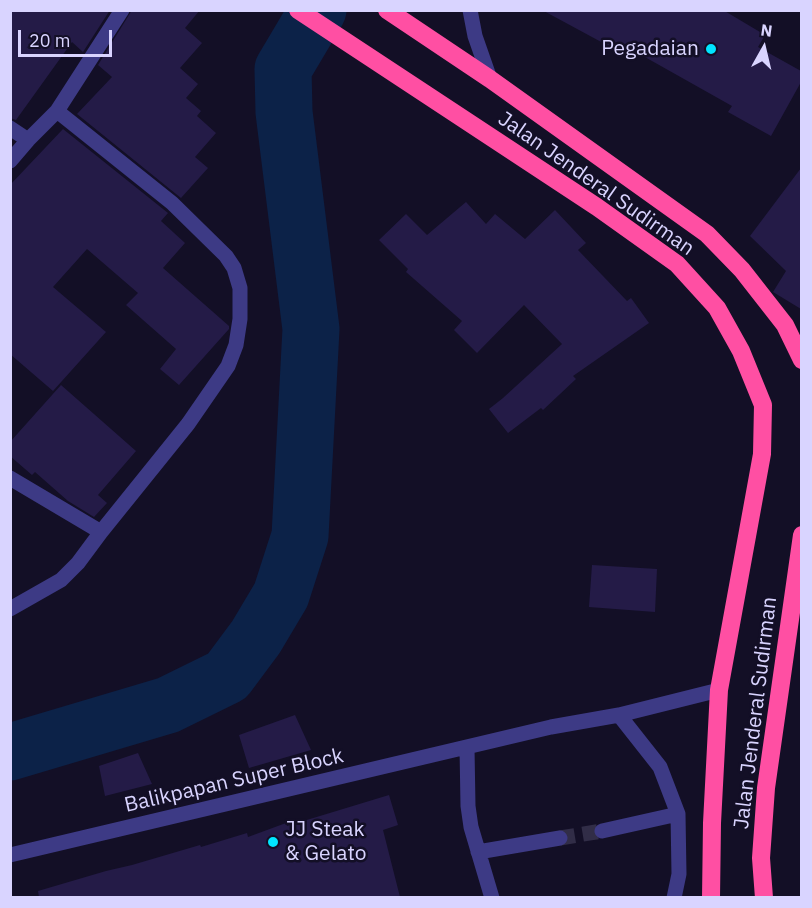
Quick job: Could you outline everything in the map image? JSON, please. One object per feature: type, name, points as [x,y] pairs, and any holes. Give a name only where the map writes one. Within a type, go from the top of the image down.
[{"type":"highway","name":"Jalan Jenderal Sudirman","points":[[298,10],[597,207],[677,264],[717,308],[741,351],[762,405],[762,454],[719,690],[712,823],[711,897]]},
{"type":"highway","name":"Jalan Jenderal Sudirman","points":[[387,10],[490,79],[707,234],[742,270],[785,325],[801,360]]},
{"type":"highway","name":"Jalan Jenderal Sudirman","points":[[764,897],[762,848],[766,788],[801,535]]},
{"type":"street","points":[[10,161],[57,111],[122,10]]},
{"type":"street","points":[[470,10],[475,36],[490,79]]},
{"type":"street","points":[[10,609],[40,594],[61,580],[78,564],[188,424],[228,366],[236,345],[240,319],[240,288],[234,268],[226,256],[172,204],[57,111]]},
{"type":"street","points":[[10,128],[28,140]]},
{"type":"street","points":[[10,478],[101,532]]},
{"type":"street","name":"Balikpapan Super Block","points":[[10,855],[551,727],[619,715],[719,690]]},
{"type":"street","points":[[619,715],[660,767],[678,814],[679,874],[676,897]]},
{"type":"street","points":[[467,748],[468,806],[471,827],[492,897]]},
{"type":"street","points":[[602,831],[678,814]]},
{"type":"street","points":[[478,852],[560,838]]},
{"type":"building","points":[[10,10],[110,10],[83,52],[72,42],[16,120],[10,118]]},
{"type":"building","points":[[132,10],[200,10],[185,28],[202,43],[180,68],[198,84],[186,98],[201,111],[197,116],[216,133],[195,157],[208,168],[181,198],[77,114],[112,77],[98,65]]},
{"type":"building","points":[[542,10],[723,10],[765,35],[758,47],[801,71],[801,82],[771,136],[728,112],[732,106],[620,43],[616,50]]},
{"type":"building","points":[[63,129],[168,213],[161,221],[185,243],[163,268],[229,326],[229,329],[179,385],[160,369],[176,349],[126,305],[138,293],[87,249],[53,287],[106,332],[53,391],[10,354],[10,185]]},
{"type":"building","points":[[801,168],[801,309],[773,292],[786,271],[750,236]]},
{"type":"building","points":[[466,202],[486,224],[495,214],[525,239],[555,210],[586,243],[578,250],[627,301],[631,298],[649,323],[573,376],[576,379],[543,410],[541,408],[508,433],[489,409],[562,344],[524,305],[477,353],[454,330],[462,321],[406,272],[408,269],[379,240],[406,214],[427,235]]},
{"type":"building","points":[[61,385],[136,451],[98,495],[107,503],[94,517],[68,501],[35,472],[32,475],[10,456],[10,442]]},
{"type":"building","points":[[592,565],[657,569],[655,612],[589,607]]},
{"type":"building","points":[[295,715],[311,750],[249,768],[239,735]]},
{"type":"building","points":[[138,753],[152,784],[105,796],[99,766]]},
{"type":"building","points":[[389,795],[398,825],[383,830],[400,897],[39,897],[38,891],[106,871],[247,833],[248,837],[286,823],[287,826]]},
{"type":"waterway","points":[[10,752],[168,705],[227,676],[256,637],[281,595],[300,536],[311,329],[284,112],[283,69],[318,10]]},
{"type":"tunnel","points":[[560,838],[602,831]]},
{"type":"place","name":"Pegadaian","points":[[711,49]]},
{"type":"place","name":"JJ Steak & Gelato","points":[[273,842]]}]
